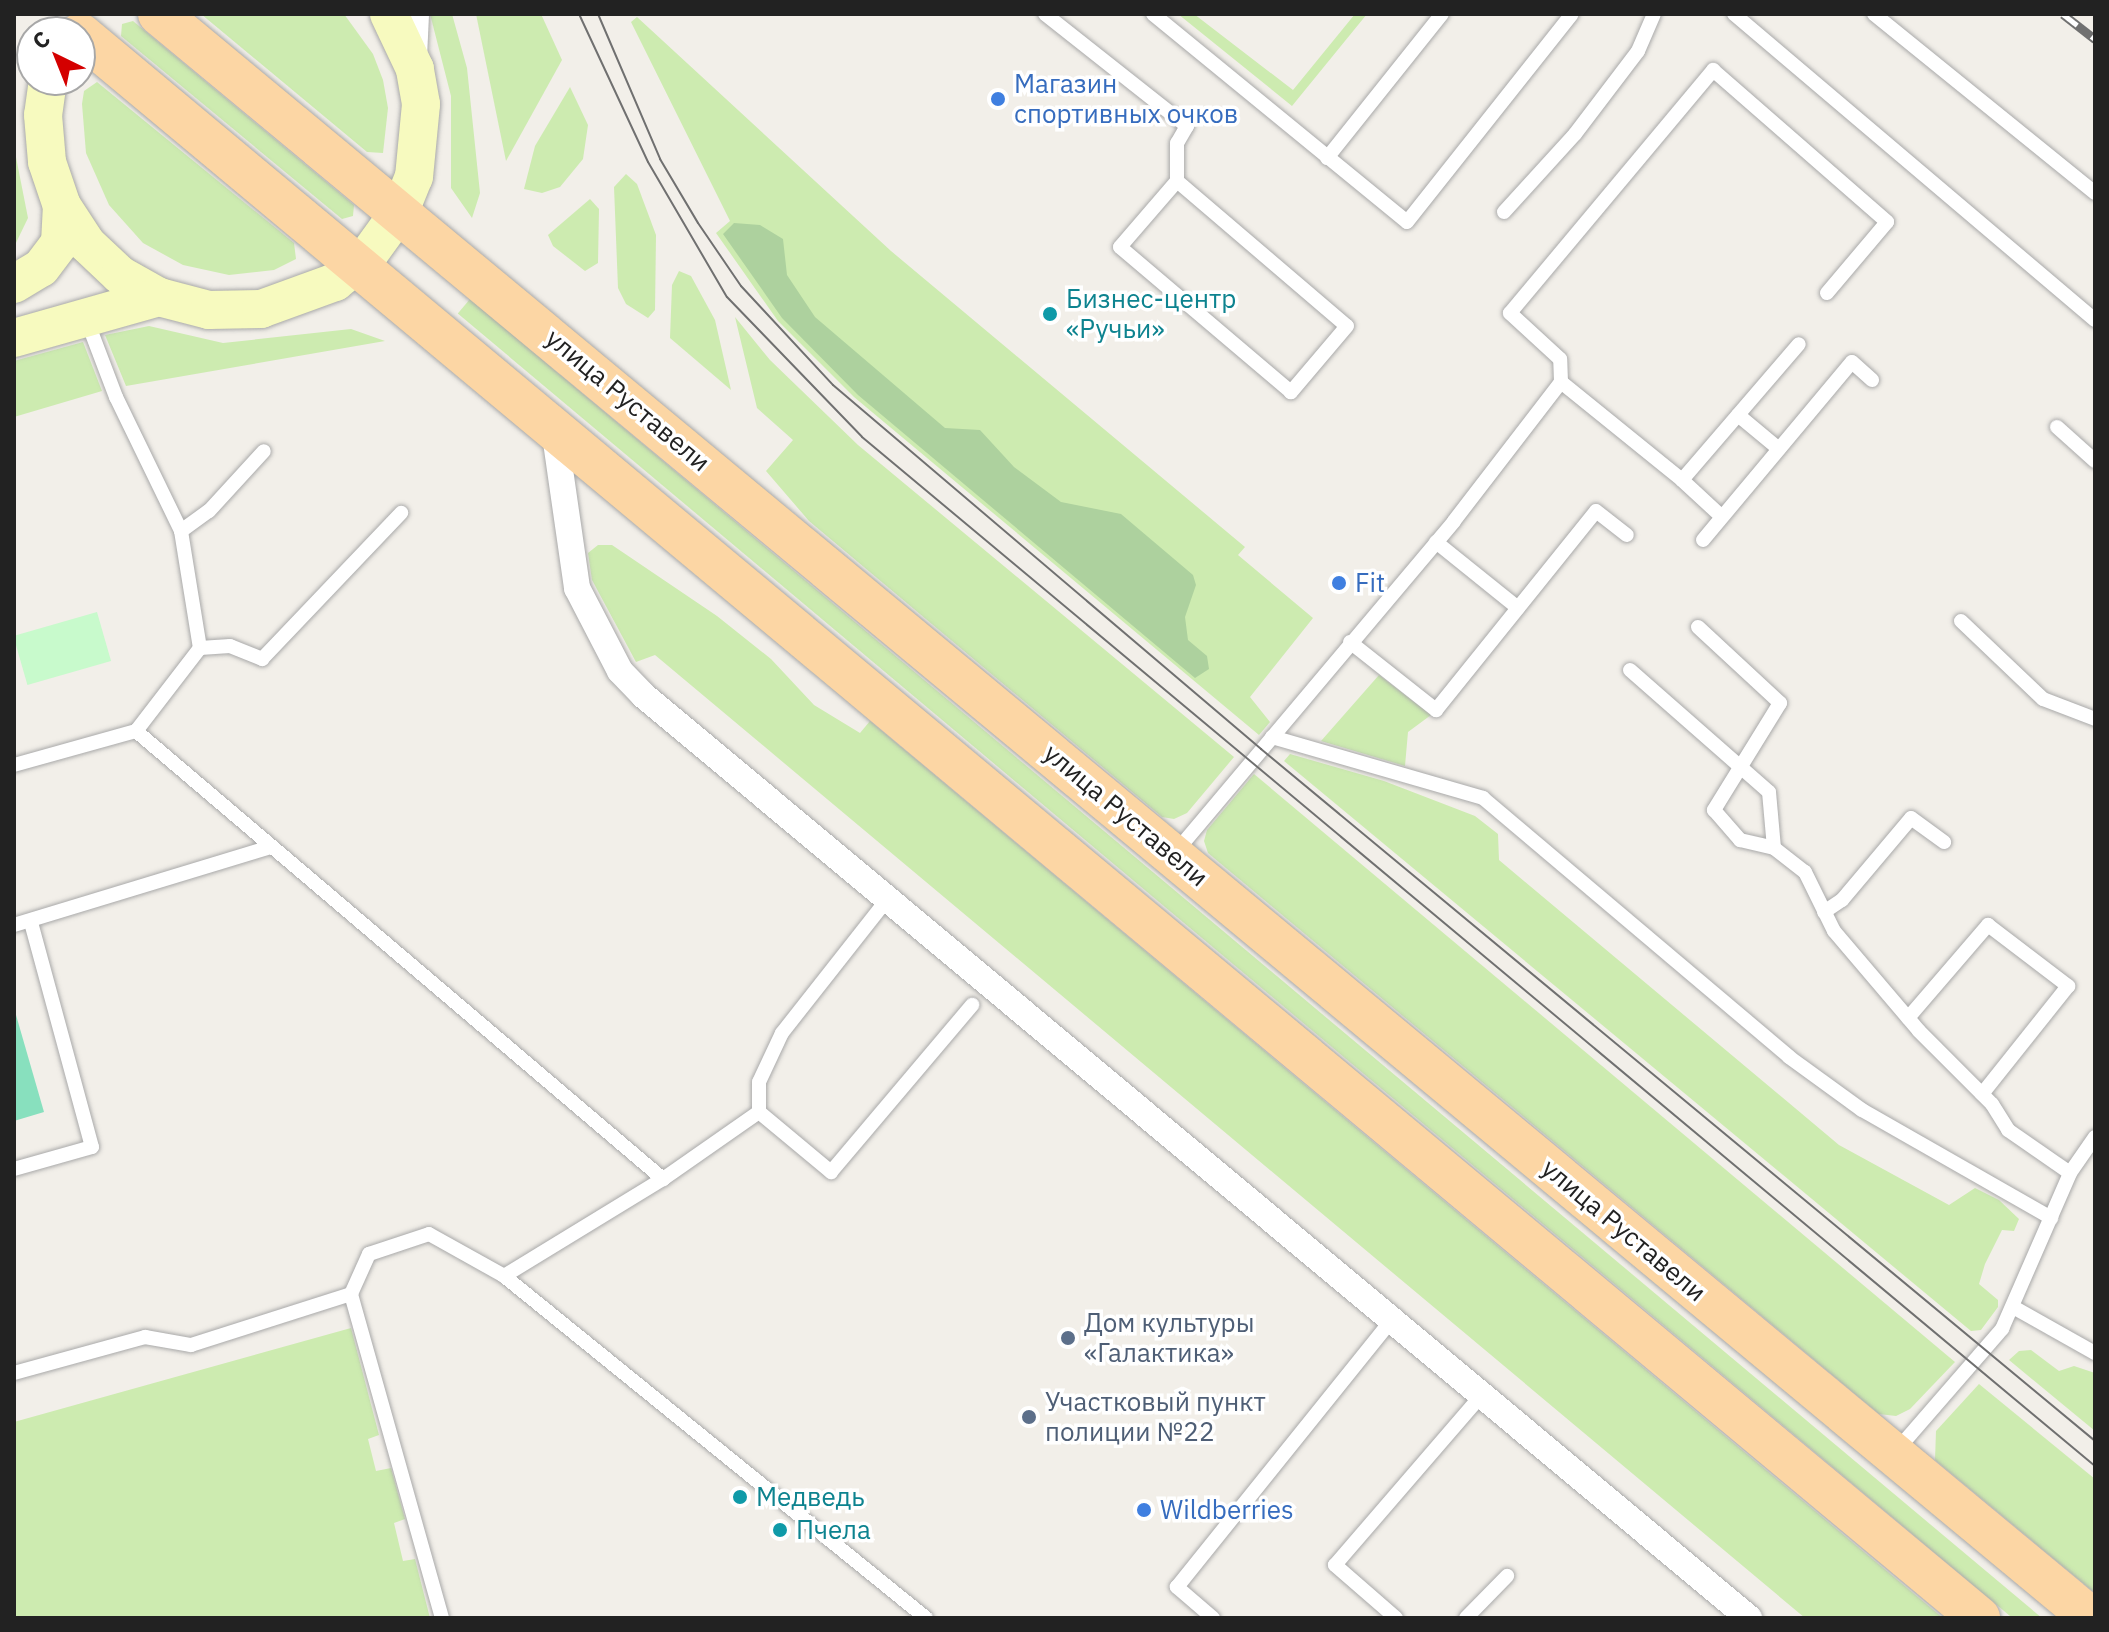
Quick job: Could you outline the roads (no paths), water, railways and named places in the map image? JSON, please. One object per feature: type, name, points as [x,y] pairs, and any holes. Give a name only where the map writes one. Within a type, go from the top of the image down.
[{"type":"main road","name":"улица Руставели","points":[[159,14],[2091,1618]]},
{"type":"main road","points":[[62,206],[102,260],[159,297],[209,310],[261,309],[312,294],[356,266],[400,211],[421,141],[415,69],[389,14]]},
{"type":"main road","points":[[96,46],[555,435],[1979,1618]]},
{"type":"main road","points":[[14,284],[41,268],[60,243],[62,206],[43,138],[47,96]]},
{"type":"main road","points":[[14,338],[159,297]]},
{"type":"street","points":[[415,69],[416,14]]},
{"type":"street","points":[[555,435],[577,588],[620,671],[886,901],[1749,1618]]},
{"type":"lane","points":[[1045,14],[1187,126],[1177,143],[1177,181],[1120,247],[1291,392],[1347,326],[1177,181]]},
{"type":"lane","points":[[1153,14],[1407,222],[1572,14]]},
{"type":"lane","points":[[1327,158],[1442,14]]},
{"type":"lane","points":[[1504,212],[1575,134],[1629,63],[1654,14]]},
{"type":"lane","points":[[1734,14],[2095,320]]},
{"type":"lane","points":[[1874,14],[2095,193]]},
{"type":"lane","points":[[1173,855],[1436,542],[1561,382],[1560,359],[1510,313],[1713,70],[1887,222],[1827,293]]},
{"type":"lane","points":[[14,765],[136,731],[200,648],[181,531],[116,397],[86,318]]},
{"type":"lane","points":[[1682,480],[1799,344]]},
{"type":"lane","points":[[1703,540],[1852,362],[1872,380]]},
{"type":"lane","points":[[1561,382],[1682,480],[1722,517]]},
{"type":"lane","points":[[1738,415],[1779,449]]},
{"type":"lane","points":[[2057,427],[2095,461]]},
{"type":"lane","points":[[181,531],[209,511],[264,451]]},
{"type":"lane","points":[[1350,642],[1436,710],[1596,511],[1627,535]]},
{"type":"lane","points":[[200,648],[230,646],[262,659],[401,513]]},
{"type":"lane","points":[[1436,542],[1518,608]]},
{"type":"lane","points":[[1961,621],[2043,699],[2095,719]]},
{"type":"lane","points":[[1698,627],[1780,703],[1714,810],[1740,840],[1774,848],[1805,872],[1834,931],[1908,1018],[1982,1094],[2008,1130],[2070,1173]]},
{"type":"lane","points":[[1630,670],[1769,792],[1774,848]]},
{"type":"lane","points":[[136,731],[663,1179]]},
{"type":"lane","points":[[1272,737],[1483,798],[1801,1066],[1862,1110],[2051,1218]]},
{"type":"lane","points":[[1824,912],[1842,900],[1911,818],[1944,842]]},
{"type":"lane","points":[[14,925],[270,847]]},
{"type":"lane","points":[[759,1112],[759,1082],[782,1033],[886,901]]},
{"type":"lane","points":[[14,1169],[92,1147],[31,922]]},
{"type":"lane","points":[[1908,1018],[1988,925],[2068,986],[1982,1094]]},
{"type":"lane","points":[[759,1112],[831,1172],[972,1005]]},
{"type":"lane","points":[[504,1276],[663,1179],[759,1112]]},
{"type":"lane","points":[[1893,1454],[1987,1351],[2015,1308],[2070,1173],[2095,1137]]},
{"type":"lane","points":[[442,1618],[351,1294],[369,1254],[429,1234],[504,1276],[926,1618]]},
{"type":"lane","points":[[14,1373],[145,1337],[191,1345],[351,1294]]},
{"type":"lane","points":[[2015,1308],[2095,1353]]},
{"type":"lane","points":[[1213,1618],[1177,1587],[1391,1321]]},
{"type":"lane","points":[[1396,1618],[1335,1565],[1481,1396]]},
{"type":"lane","points":[[1466,1618],[1507,1576]]},
{"type":"tram line","points":[[579,14],[648,162],[727,297],[862,437],[2095,1466]]},
{"type":"tram line","points":[[598,14],[660,159],[698,223],[741,286],[833,385],[1261,749],[2095,1441]]},
{"type":"railway","points":[[2063,14],[2095,39]]},
{"type":"place","name":"Магазин спортивных очков","points":[[998,99]]},
{"type":"place","name":"Бизнес-центр «Ручьи»","points":[[1050,314]]},
{"type":"place","name":"Fit","points":[[1339,583]]},
{"type":"place","name":"Дом культуры «Галактика»","points":[[1068,1338]]},
{"type":"place","name":"Участковый пункт полиции №22","points":[[1029,1417]]},
{"type":"place","name":"Медведь","points":[[740,1497]]},
{"type":"place","name":"Wildberries","points":[[1144,1510]]},
{"type":"place","name":"Пчела","points":[[780,1530]]}]
